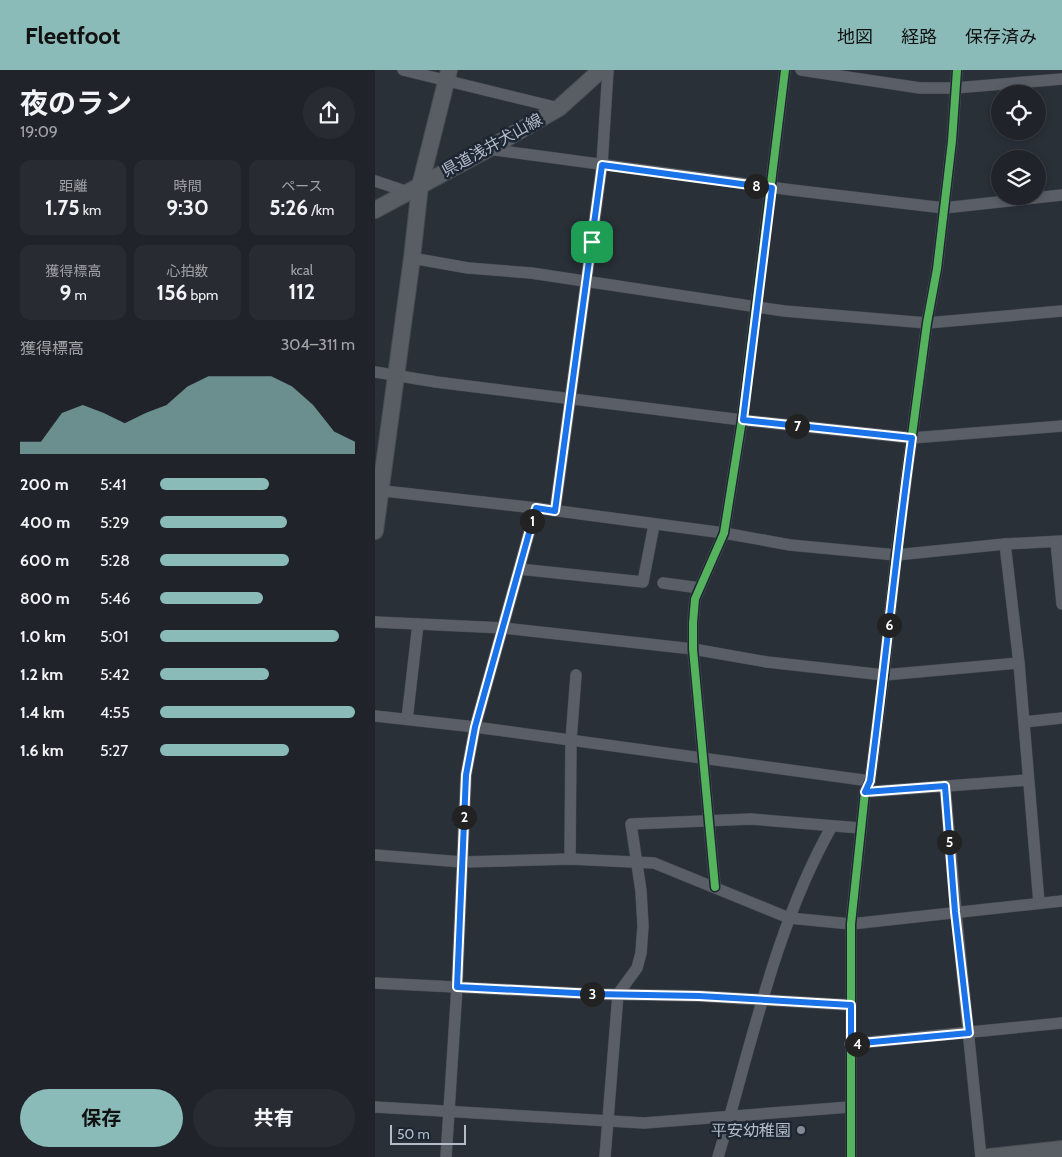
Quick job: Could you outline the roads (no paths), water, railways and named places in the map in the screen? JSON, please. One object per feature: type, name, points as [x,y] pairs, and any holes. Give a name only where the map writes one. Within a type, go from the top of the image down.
[{"type":"street","points":[[403,70],[447,75],[559,108]]},
{"type":"street","name":"県道浅井犬山線","points":[[375,210],[489,149],[559,108],[601,70]]},
{"type":"street","points":[[555,511],[602,165],[608,70]]},
{"type":"street","points":[[715,887],[693,649],[695,599],[724,533],[743,420],[785,70]]},
{"type":"street","points":[[801,70],[920,88],[955,88],[1062,79]]},
{"type":"street","points":[[851,1157],[851,924],[865,792],[870,781],[884,675],[896,555],[927,323],[937,269],[957,70]]},
{"type":"street","points":[[375,531],[377,490],[412,258],[414,189],[447,75]]},
{"type":"street","points":[[489,149],[772,188],[944,208],[1062,195]]},
{"type":"street","points":[[375,181],[414,189]]},
{"type":"street","points":[[412,258],[468,268],[531,274],[784,311],[927,323],[1062,311]]},
{"type":"street","points":[[375,372],[436,382],[743,420],[912,438],[1062,426]]},
{"type":"street","points":[[377,490],[536,508],[724,533],[790,545],[896,555],[1005,544],[1059,541],[1062,604]]},
{"type":"street","points":[[446,1157],[457,987],[466,775],[475,727],[536,508]]},
{"type":"street","points":[[519,569],[643,582],[654,525]]},
{"type":"street","points":[[1005,544],[1019,663],[1039,903]]},
{"type":"street","points":[[663,583],[700,588]]},
{"type":"street","points":[[375,622],[503,628],[693,649],[767,662],[884,675],[1019,663]]},
{"type":"street","points":[[407,718],[418,624]]},
{"type":"street","points":[[570,859],[571,740],[576,675]]},
{"type":"street","points":[[375,716],[407,718],[870,781]]},
{"type":"street","points":[[1024,722],[1062,718]]},
{"type":"street","points":[[865,792],[1028,780]]},
{"type":"street","points":[[945,786],[955,912],[981,1157]]},
{"type":"street","points":[[605,1157],[618,994],[637,968],[641,953],[643,926],[641,891],[631,824],[751,819],[861,828]]},
{"type":"street","points":[[718,1157],[763,1000],[789,918],[813,862],[832,826]]},
{"type":"street","points":[[375,855],[462,862],[570,859],[654,864],[789,918],[851,924],[1062,901]]},
{"type":"street","points":[[375,983],[699,996],[851,1005]]},
{"type":"street","points":[[851,1044],[1062,1023]]},
{"type":"street","points":[[375,1106],[644,1122],[851,1107]]},
{"type":"street","points":[[989,1157],[1062,1149]]},
{"type":"place","name":"平安幼稚園","points":[[801,1130]]}]
